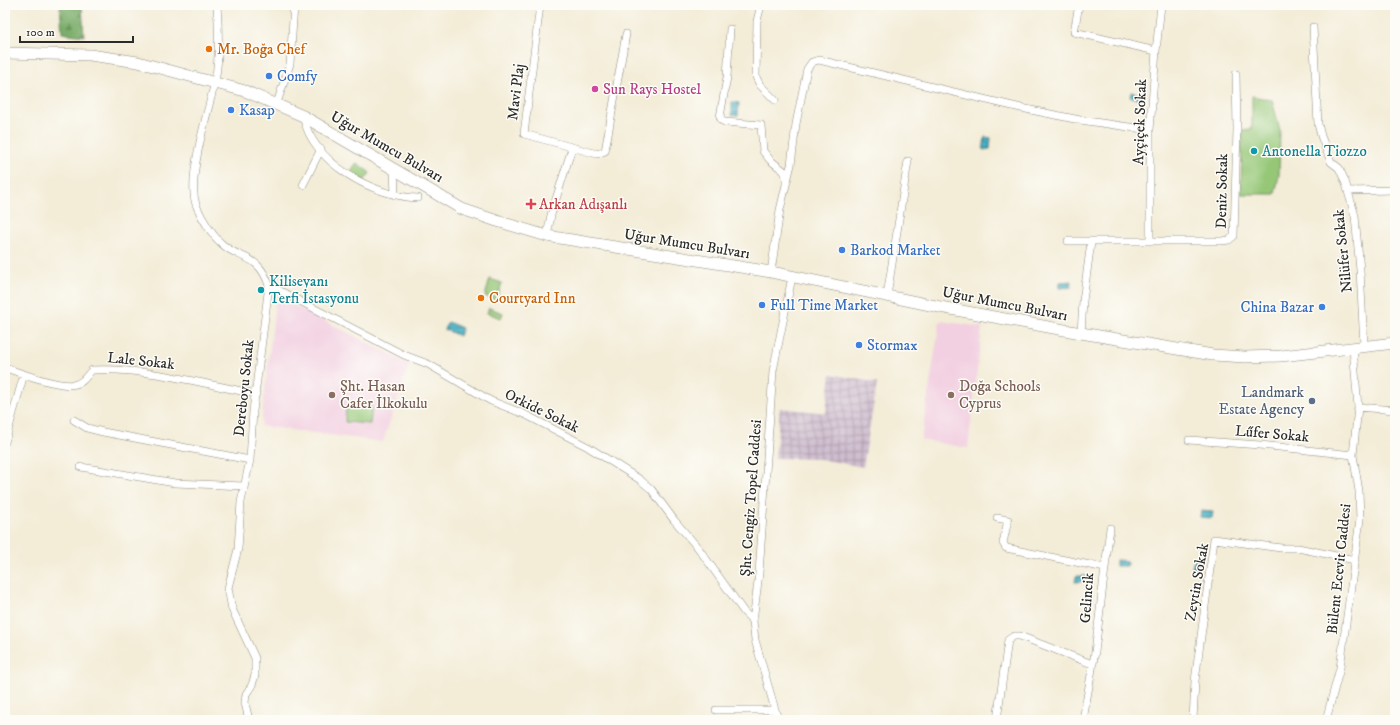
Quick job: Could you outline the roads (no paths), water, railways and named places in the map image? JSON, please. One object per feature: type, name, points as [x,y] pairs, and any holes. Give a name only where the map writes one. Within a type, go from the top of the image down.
[{"type":"main road","name":"Uğur Mumcu Bulvarı","points":[[5,53],[90,55],[138,62],[215,82],[277,103],[303,116],[462,209],[547,236],[771,272],[1081,333],[1213,355],[1244,357],[1281,356],[1395,343]]},
{"type":"street","points":[[217,5],[219,53],[215,82],[209,102],[194,176],[193,192],[196,206],[214,234],[223,245],[247,257],[259,266],[269,285]]},
{"type":"street","points":[[277,103],[288,75],[290,64],[294,5]]},
{"type":"street","name":"Mavi Plaj","points":[[540,5],[524,134],[572,148]]},
{"type":"street","points":[[761,5],[757,20],[756,77],[760,85],[775,100]]},
{"type":"street","points":[[1079,5],[1074,32],[1156,51]]},
{"type":"street","name":"Ayçiçek Sokak","points":[[1150,241],[1150,130],[1156,51],[1162,5]]},
{"type":"street","name":"Nilüfer Sokak","points":[[1312,27],[1318,124],[1331,162],[1339,168],[1348,191],[1355,216],[1360,270],[1359,347]]},
{"type":"street","points":[[730,29],[727,77],[720,117],[722,121],[725,122],[761,125],[763,151],[770,160],[784,171],[786,185]]},
{"type":"street","points":[[547,236],[551,216],[572,148],[597,154],[602,153],[607,148],[626,34]]},
{"type":"street","points":[[771,272],[780,210],[791,165],[796,124],[807,69],[812,62],[819,60],[1021,108],[1080,120],[1150,130]]},
{"type":"street","name":"Deniz Sokak","points":[[1068,241],[1222,241],[1229,240],[1234,236],[1237,129],[1236,74]]},
{"type":"street","points":[[303,116],[306,129],[321,149],[340,170],[361,183],[395,194],[418,198]]},
{"type":"street","points":[[303,185],[321,149]]},
{"type":"street","points":[[887,296],[908,161]]},
{"type":"street","points":[[394,169],[395,194]]},
{"type":"street","points":[[1348,191],[1395,190]]},
{"type":"street","points":[[1081,333],[1083,301],[1091,242]]},
{"type":"street","name":"Şht. Cengiz Topel Caddesi","points":[[778,720],[755,640],[753,621],[759,573],[773,371],[792,277]]},
{"type":"street","name":"Dereboyu Sokak","points":[[249,720],[245,703],[246,694],[252,685],[255,674],[255,658],[232,609],[228,588],[238,549],[241,502],[250,460],[269,285]]},
{"type":"street","name":"Orkide Sokak","points":[[269,285],[404,355],[428,364],[491,401],[524,414],[588,447],[632,474],[651,489],[674,520],[699,549],[744,612],[753,621]]},
{"type":"street","name":"Bülent Ecevit Caddesi","points":[[1326,720],[1340,668],[1356,560],[1360,519],[1359,491],[1353,455],[1358,407],[1359,347]]},
{"type":"street","name":"Lale Sokak","points":[[5,368],[55,383],[75,384],[82,381],[92,370],[103,369],[168,376],[256,394]]},
{"type":"street","points":[[5,442],[24,374]]},
{"type":"street","points":[[1358,407],[1395,410]]},
{"type":"street","points":[[74,420],[87,428],[103,432],[250,460]]},
{"type":"street","name":"Lűfer Sokak","points":[[1189,440],[1260,445],[1353,455]]},
{"type":"street","points":[[81,467],[175,483],[244,486]]},
{"type":"street","name":"Gelincik","points":[[997,518],[1008,520],[1003,543],[1006,548],[1105,568],[1092,664],[1082,720]]},
{"type":"street","points":[[1105,568],[1110,528]]},
{"type":"street","name":"Zeytin Sokak","points":[[1193,720],[1195,681],[1214,539],[1281,548],[1298,548],[1356,560]]},
{"type":"street","points":[[997,720],[1008,640],[1014,636],[1020,636],[1092,664]]},
{"type":"street","points":[[716,710],[775,710]]},
{"type":"water","points":[[1131,92],[1142,94],[1142,99],[1130,97]]},
{"type":"water","points":[[732,102],[739,103],[738,116],[732,115]]},
{"type":"water","points":[[985,137],[991,138],[990,149],[983,150]]},
{"type":"water","points":[[1072,281],[1071,287],[1059,288],[1060,282]]},
{"type":"water","points":[[448,322],[462,328],[459,336],[444,329]]},
{"type":"water","points":[[1201,511],[1213,512],[1212,518],[1200,517]]},
{"type":"water","points":[[1195,557],[1200,559],[1198,570],[1192,568]]},
{"type":"water","points":[[1116,560],[1127,561],[1127,566],[1116,566]]},
{"type":"water","points":[[1076,576],[1087,576],[1087,581],[1075,582]]},
{"type":"place","name":"Mr. Boğa Chef","points":[[209,49]]},
{"type":"place","name":"Comfy","points":[[269,76]]},
{"type":"place","name":"Sun Rays Hostel","points":[[595,89]]},
{"type":"place","name":"Kasap","points":[[231,110]]},
{"type":"place","name":"Antonella Tiozzo","points":[[1254,151]]},
{"type":"place","name":"Arkan Adışanlı","points":[[531,204]]},
{"type":"place","name":"Barkod Market","points":[[842,250]]},
{"type":"place","name":"Kiliseyanı Terfi İstasyonu","points":[[261,290]]},
{"type":"place","name":"Courtyard Inn","points":[[481,298]]},
{"type":"place","name":"Full Time Market","points":[[762,305]]},
{"type":"place","name":"China Bazar","points":[[1322,307]]},
{"type":"place","name":"Stormax","points":[[859,345]]},
{"type":"place","name":"Şht. Hasan Cafer İlkokulu","points":[[332,395]]},
{"type":"place","name":"Doğa Schools Cyprus","points":[[951,395]]},
{"type":"place","name":"Landmark Estate Agency","points":[[1312,401]]}]
